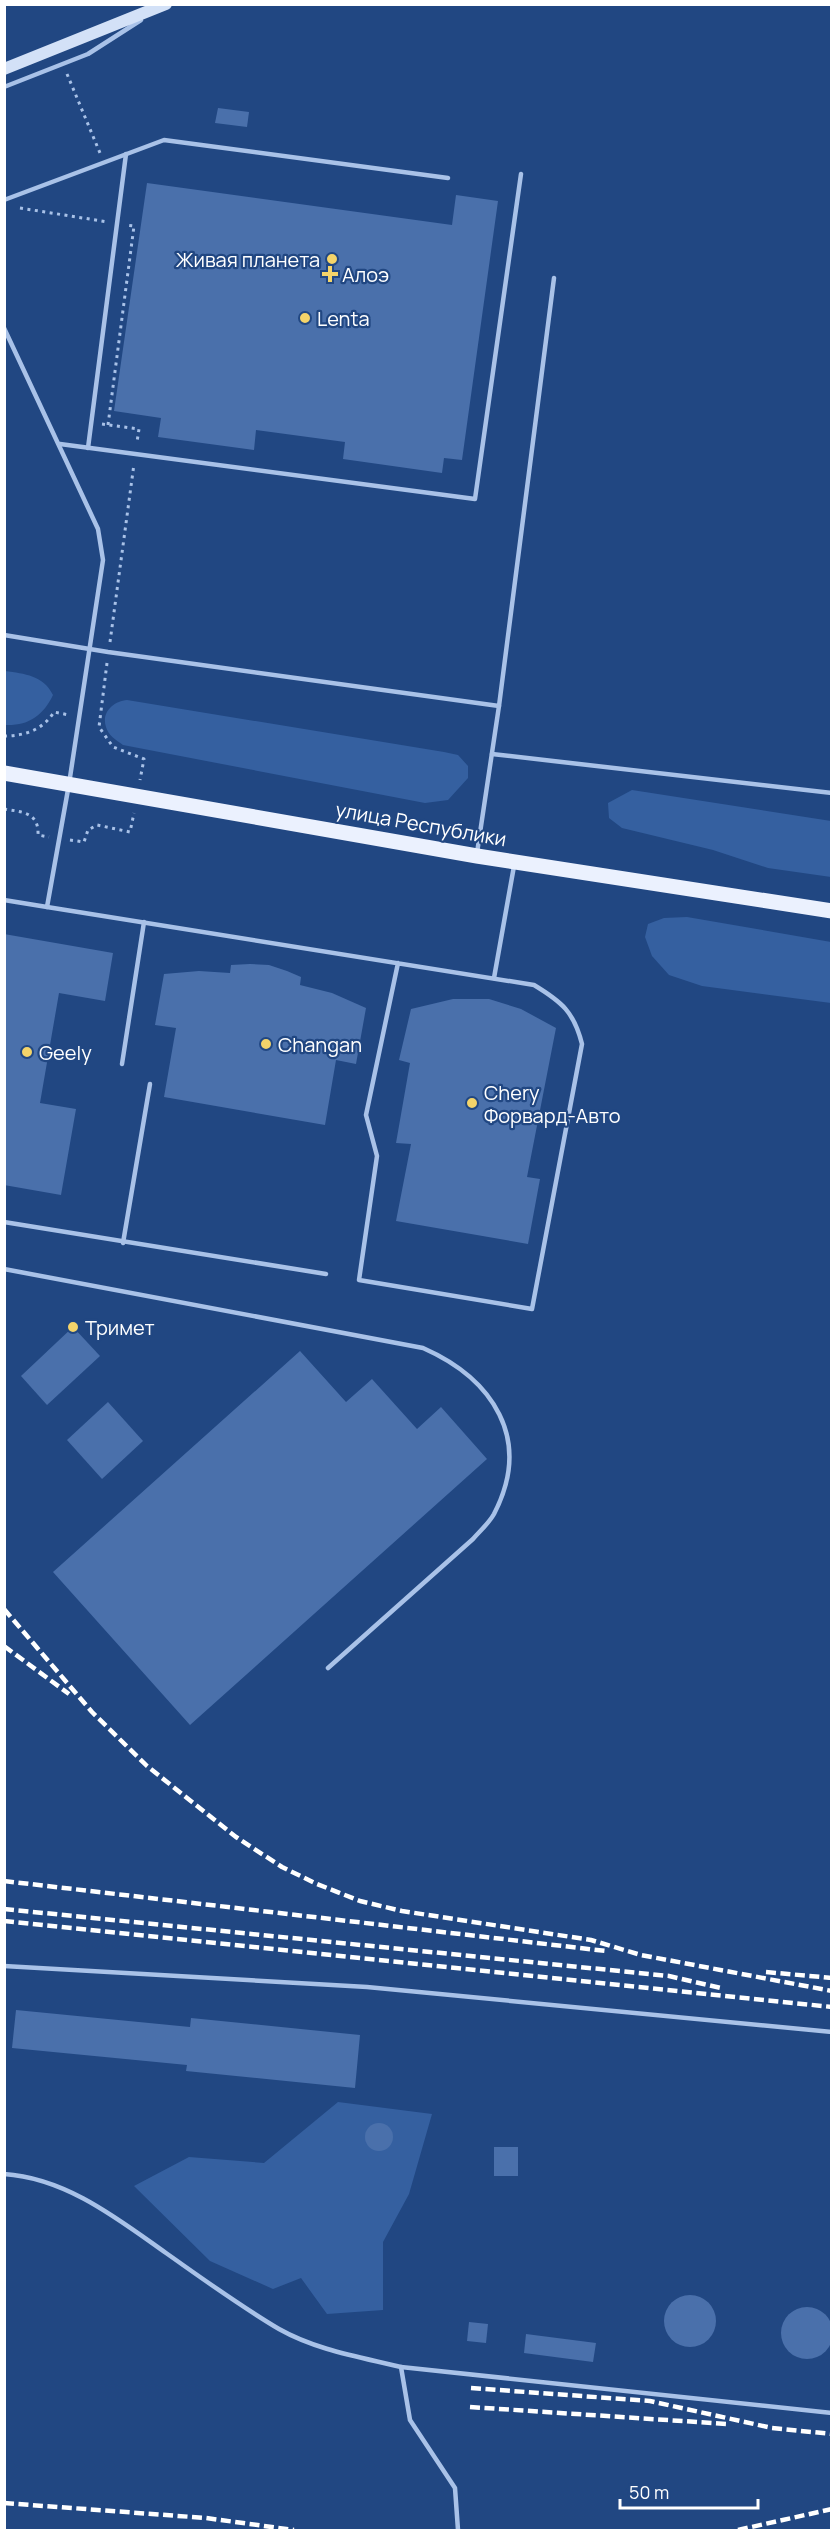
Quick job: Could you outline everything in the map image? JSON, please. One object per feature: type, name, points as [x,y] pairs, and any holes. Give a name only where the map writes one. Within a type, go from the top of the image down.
[{"type":"main road","points":[[4,69],[164,5]]},
{"type":"main road","name":"улица Республики","points":[[4,773],[477,856],[831,911]]},
{"type":"lane","points":[[4,87],[88,54],[164,5]]},
{"type":"lane","points":[[4,200],[164,140],[448,178]]},
{"type":"lane","points":[[88,448],[126,154]]},
{"type":"lane","points":[[60,444],[475,499],[521,174]]},
{"type":"lane","points":[[477,856],[499,706],[554,278]]},
{"type":"lane","points":[[4,328],[60,444],[102,544],[103,560],[91,649],[47,907]]},
{"type":"lane","points":[[4,635],[108,652],[499,706]]},
{"type":"lane","points":[[492,754],[831,793]]},
{"type":"lane","points":[[494,978],[514,862]]},
{"type":"lane","points":[[4,900],[494,978],[534,985],[553,996],[569,1011],[577,1025],[582,1044],[532,1309],[359,1280],[377,1156],[366,1115],[398,963]]},
{"type":"lane","points":[[122,1064],[144,922]]},
{"type":"lane","points":[[123,1243],[150,1084]]},
{"type":"lane","points":[[4,1222],[326,1274]]},
{"type":"lane","points":[[4,1269],[423,1348],[448,1359],[466,1371],[484,1389],[497,1408],[509,1449],[509,1468],[502,1495],[493,1516],[473,1539],[328,1668]]},
{"type":"lane","points":[[4,1966],[367,1988],[831,2032]]},
{"type":"lane","points":[[4,2174],[19,2175],[68,2191],[110,2213],[234,2301],[282,2330],[314,2344],[401,2367],[831,2413]]},
{"type":"lane","points":[[401,2367],[410,2420],[455,2488],[458,2530]]},
{"type":"path","points":[[67,74],[104,162]]},
{"type":"path","points":[[108,222],[109,212]]},
{"type":"path","points":[[91,423],[139,429],[99,727],[113,747],[144,759]]},
{"type":"path","points":[[4,736],[25,734],[35,730],[50,719],[54,712]]},
{"type":"path","points":[[4,809],[28,813],[37,821],[38,835]]},
{"type":"path","points":[[84,842],[88,830],[97,825],[130,832]]},
{"type":"shaded area","points":[[5,671],[39,679],[53,695],[45,709],[34,718],[21,724],[5,725]]},
{"type":"shaded area","points":[[127,700],[458,755],[468,766],[468,778],[448,800],[425,803],[123,745],[109,732],[105,717],[113,705]]},
{"type":"shaded area","points":[[632,790],[831,821],[831,877],[768,868],[713,850],[622,828],[609,818],[608,803]]},
{"type":"shaded area","points":[[687,917],[831,942],[831,1003],[702,986],[669,975],[652,956],[645,937],[648,924],[664,918]]},
{"type":"shaded area","points":[[338,2102],[432,2114],[409,2194],[383,2242],[383,2310],[327,2314],[301,2278],[273,2289],[210,2261],[134,2186],[189,2157],[264,2163]]},
{"type":"building","points":[[218,108],[249,112],[247,127],[215,123]]},
{"type":"building","name":"Lenta","points":[[147,183],[452,225],[456,195],[498,201],[462,460],[444,458],[442,473],[343,459],[345,442],[256,430],[254,450],[158,437],[161,418],[114,411]]},
{"type":"building","name":"Geely","points":[[4,934],[113,953],[105,1001],[59,993],[40,1103],[76,1109],[61,1195],[4,1185]]},
{"type":"building","name":"Changan","points":[[231,965],[269,965],[287,971],[301,977],[300,985],[332,993],[366,1008],[356,1064],[336,1060],[325,1125],[164,1097],[176,1028],[155,1025],[164,974],[199,971],[230,973]]},
{"type":"building","name":"Chery Форвард-Авто","points":[[453,999],[489,999],[521,1009],[556,1028],[527,1177],[540,1179],[528,1244],[396,1221],[411,1144],[396,1143],[410,1063],[399,1060],[411,1009]]},
{"type":"building","points":[[73,1327],[100,1356],[47,1405],[21,1376]]},
{"type":"building","points":[[300,1351],[346,1402],[372,1379],[417,1429],[441,1407],[487,1459],[190,1725],[53,1572]]},
{"type":"building","points":[[108,1402],[143,1441],[102,1479],[67,1440]]},
{"type":"building","points":[[16,2010],[190,2027],[191,2018],[360,2035],[355,2088],[186,2071],[187,2065],[12,2048]]},
{"type":"building","points":[[379,2123],[389,2127],[393,2137],[389,2147],[379,2151],[369,2147],[365,2137],[369,2127]]},
{"type":"building","points":[[494,2147],[518,2147],[518,2176],[494,2176]]},
{"type":"building","points":[[685,2295],[695,2295],[705,2299],[712,2306],[716,2321],[712,2336],[705,2343],[695,2347],[685,2347],[675,2343],[668,2336],[664,2326],[664,2316],[668,2306],[675,2299]]},
{"type":"building","points":[[802,2307],[812,2307],[821,2311],[829,2319],[833,2333],[829,2347],[821,2355],[812,2359],[802,2359],[793,2355],[785,2347],[781,2338],[781,2328],[785,2319],[793,2311]]},
{"type":"building","points":[[469,2322],[488,2324],[486,2343],[467,2341]]},
{"type":"building","points":[[526,2334],[596,2343],[593,2362],[524,2353]]},
{"type":"railway","points":[[4,1609],[92,1712],[147,1766],[236,1837],[282,1867],[317,1884],[360,1901],[402,1911],[591,1940],[641,1955],[832,1991]]},
{"type":"railway","points":[[4,1646],[69,1694]]},
{"type":"railway","points":[[4,1881],[606,1951]]},
{"type":"railway","points":[[4,1909],[669,1976],[721,1988]]},
{"type":"railway","points":[[4,1921],[832,2007]]},
{"type":"railway","points":[[766,1972],[832,1978]]},
{"type":"railway","points":[[471,2388],[650,2401],[772,2428],[832,2434]]},
{"type":"railway","points":[[470,2407],[727,2424]]},
{"type":"railway","points":[[4,2503],[206,2518],[294,2530]]},
{"type":"railway","points":[[738,2530],[832,2509]]},
{"type":"place","name":"Живая планета","points":[[332,259]]},
{"type":"place","name":"Алоэ","points":[[330,274]]},
{"type":"place","name":"Lenta","points":[[305,318]]},
{"type":"place","name":"Changan","points":[[266,1044]]},
{"type":"place","name":"Geely","points":[[27,1052]]},
{"type":"place","name":"Chery Форвард-Авто","points":[[472,1103]]},
{"type":"place","name":"Тримет","points":[[73,1327]]}]
